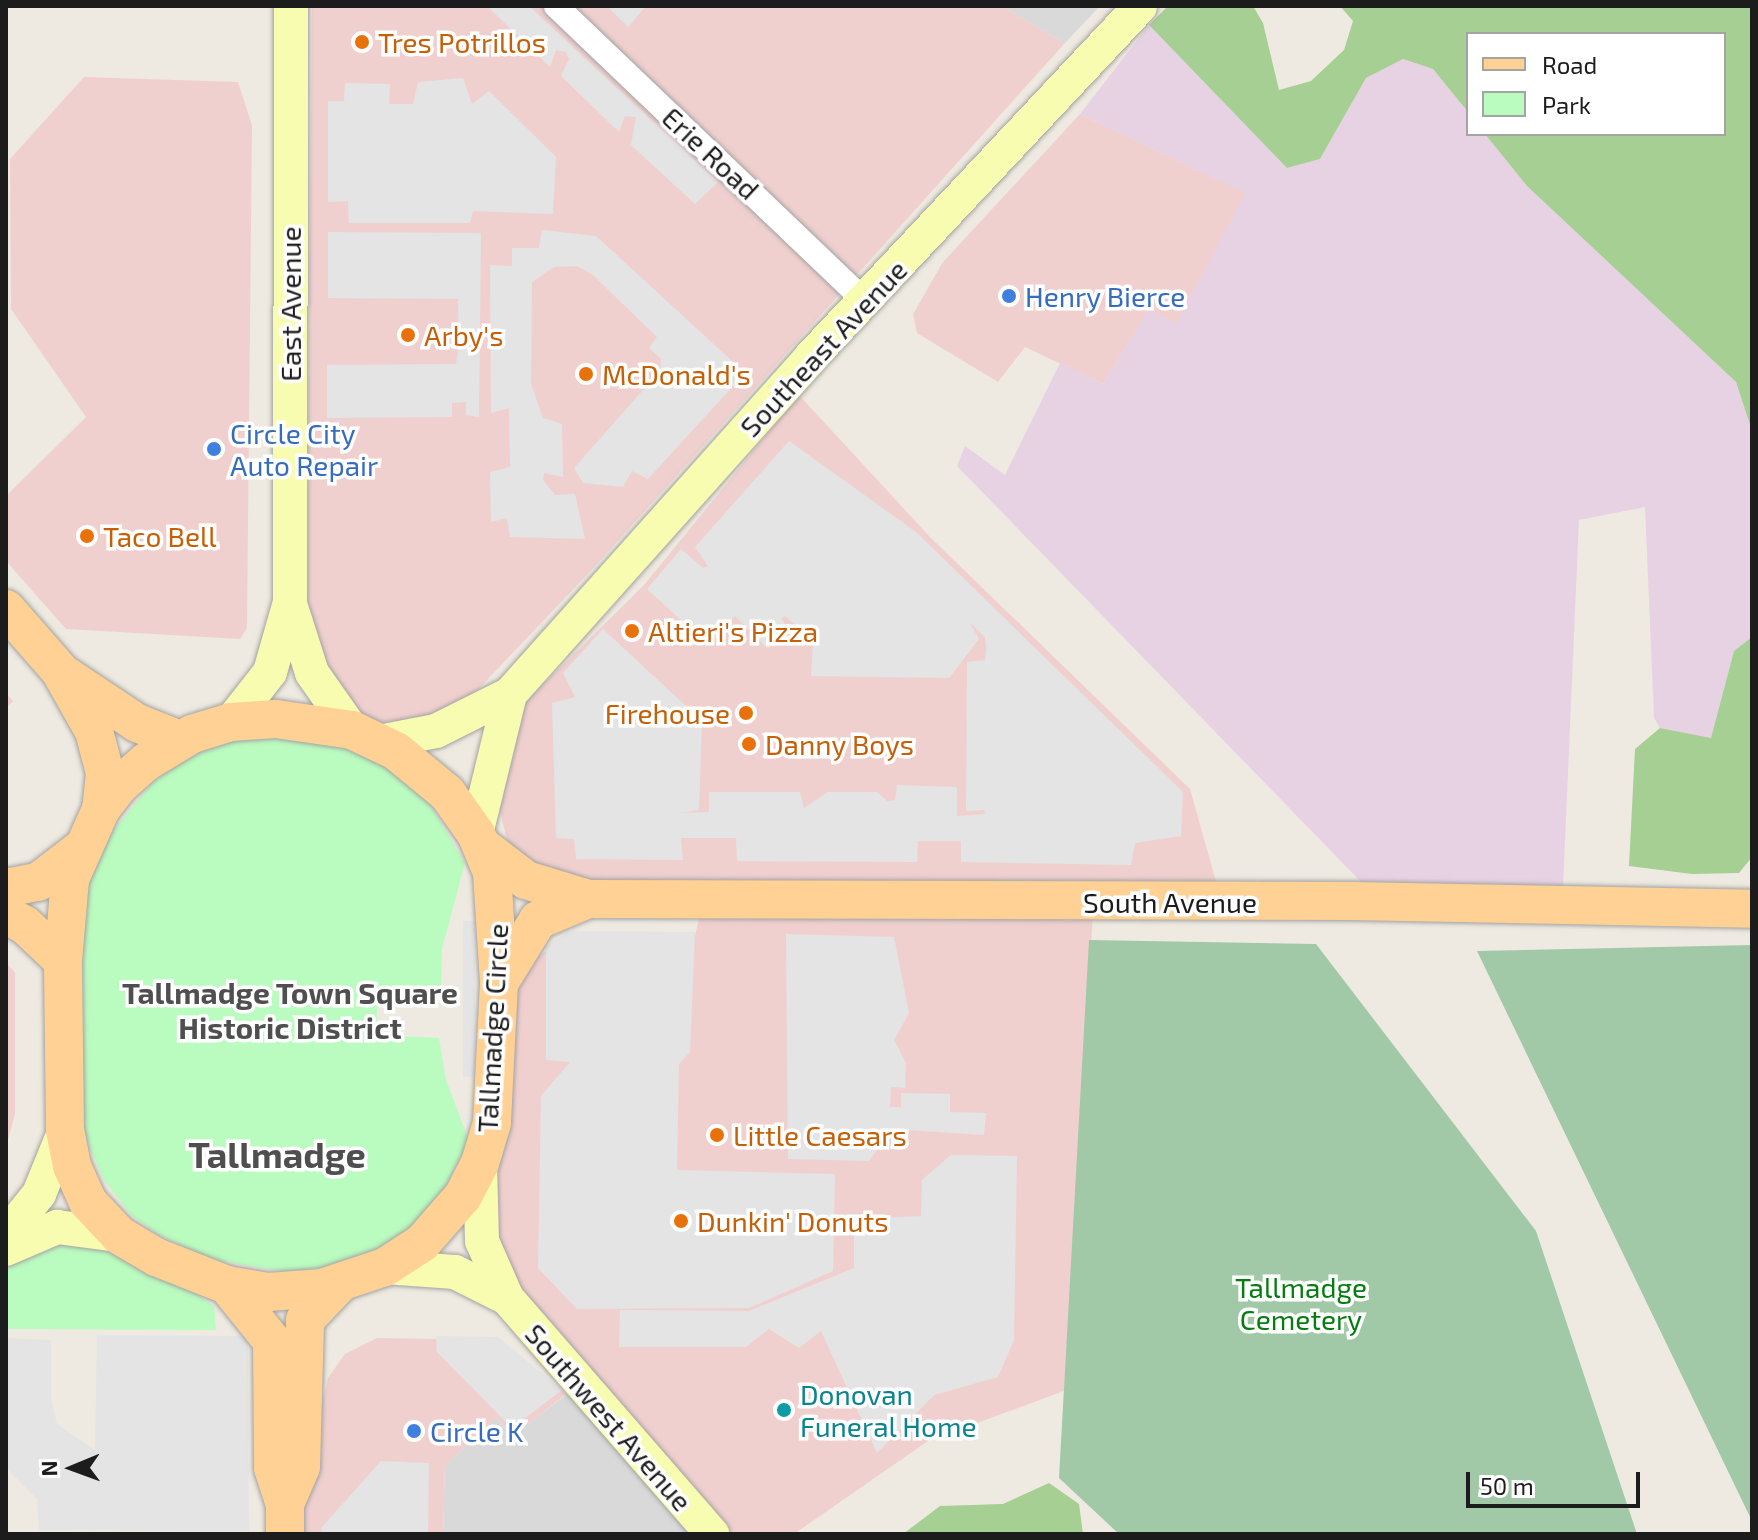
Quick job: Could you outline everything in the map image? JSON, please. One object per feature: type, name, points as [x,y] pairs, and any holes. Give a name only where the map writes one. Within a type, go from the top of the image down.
[{"type":"main road","points":[[6,609],[60,671],[99,743],[105,773],[101,809]]},
{"type":"main road","points":[[60,671],[126,717],[180,740]]},
{"type":"main road","name":"Tallmadge Circle","points":[[290,719],[365,736],[430,776],[479,840],[498,902],[499,983],[493,1110],[480,1163],[441,1224],[385,1267],[340,1283],[277,1292],[227,1285],[119,1235],[80,1188],[65,1130],[63,961],[66,897],[81,849],[101,809],[132,772],[180,740],[231,722],[290,719]]},
{"type":"main road","name":"South Avenue","points":[[479,840],[526,880],[588,899],[1352,901],[1752,909]]},
{"type":"main road","points":[[6,888],[38,882],[81,849]]},
{"type":"main road","name":"South Avenue","points":[[499,983],[538,920],[588,899]]},
{"type":"main road","points":[[6,915],[25,925],[63,961]]},
{"type":"main road","points":[[285,1519],[301,1467],[305,1320],[340,1283]]},
{"type":"main road","points":[[227,1285],[272,1341],[274,1478],[285,1519]]},
{"type":"street","name":"East Avenue","points":[[231,722],[270,672],[290,602],[291,6]]},
{"type":"street","name":"Erie Road","points":[[556,6],[866,302]]},
{"type":"street","name":"Southeast Avenue","points":[[365,736],[436,731],[510,694],[1140,6]]},
{"type":"street","name":"East Avenue","points":[[290,602],[312,673],[365,736]]},
{"type":"street","name":"Southeast Avenue","points":[[479,840],[510,694]]},
{"type":"street","points":[[6,1235],[43,1186],[65,1130]]},
{"type":"street","name":"Southwest Avenue","points":[[480,1163],[482,1241],[507,1298],[712,1534]]},
{"type":"street","points":[[6,1249],[57,1227],[119,1235]]},
{"type":"street","name":"Southwest Avenue","points":[[385,1267],[455,1272],[507,1298]]},
{"type":"shaded area","points":[[312,6],[1001,6],[1065,43],[599,562],[471,697],[406,728],[365,719],[337,696],[307,613]]},
{"type":"shaded area","points":[[487,6],[529,6],[718,182],[695,204],[631,145],[636,117],[625,116],[619,132],[561,76],[569,59],[566,52],[556,50],[550,67]]},
{"type":"shaded area","points":[[607,6],[646,6],[628,27]]},
{"type":"shaded area","points":[[1001,6],[1100,6],[1065,43]]},
{"type":"shaded area","points":[[1149,25],[1287,168],[1320,159],[1366,78],[1403,59],[1433,69],[1466,110],[1466,136],[1487,136],[1527,186],[1736,382],[1752,431],[1752,637],[1734,651],[1711,739],[1660,728],[1654,718],[1645,507],[1579,520],[1563,887],[1366,887],[957,466],[965,446],[1005,475],[1060,363],[1103,384],[1149,309],[1176,324],[1245,193],[1080,114]]},
{"type":"shaded area","points":[[84,77],[238,82],[252,125],[247,628],[240,639],[66,629],[6,561],[6,496],[86,417],[11,309],[10,159]]},
{"type":"shaded area","points":[[463,78],[472,104],[489,91],[556,157],[553,214],[473,211],[470,223],[349,223],[348,201],[328,202],[328,101],[344,101],[345,83],[390,84],[389,104],[413,104],[418,82]]},
{"type":"shaded area","points":[[1080,114],[1246,193],[1176,325],[1149,310],[1103,384],[1025,347],[998,382],[917,333],[913,314],[943,262]]},
{"type":"shaded area","points":[[542,230],[596,236],[745,373],[648,479],[632,471],[623,487],[583,483],[574,468],[660,371],[661,359],[649,348],[657,337],[593,275],[577,266],[554,267],[532,282],[531,384],[543,418],[562,424],[563,477],[544,473],[543,480],[555,495],[575,494],[585,539],[510,537],[507,518],[491,522],[490,472],[510,467],[509,408],[491,413],[490,265],[512,266],[512,248],[539,248]]},
{"type":"shaded area","points":[[328,232],[481,233],[479,417],[466,415],[466,402],[452,403],[452,417],[327,418],[327,365],[456,364],[459,346],[458,299],[328,298]]},
{"type":"shaded area","points":[[799,395],[930,537],[1190,789],[1219,892],[557,883],[511,857],[497,799],[516,711],[644,585]]},
{"type":"shaded area","points":[[789,441],[916,532],[1183,792],[1181,836],[1135,843],[1131,865],[961,862],[961,841],[918,841],[917,862],[737,861],[736,838],[681,838],[683,860],[576,859],[574,839],[556,838],[552,703],[575,697],[563,673],[603,629],[702,721],[699,810],[680,813],[709,812],[709,792],[800,792],[804,808],[828,792],[877,792],[887,801],[895,800],[897,785],[957,787],[957,816],[985,814],[984,810],[966,811],[967,662],[985,660],[986,649],[985,637],[969,622],[979,639],[949,678],[811,676],[813,641],[785,616],[781,619],[788,627],[768,649],[735,616],[708,645],[647,589],[681,549],[703,568],[708,566],[695,547]]},
{"type":"shaded area","points":[[6,693],[13,701],[6,708]]},
{"type":"shaded area","points":[[1093,912],[1064,1391],[928,1441],[794,1534],[727,1534],[508,1289],[484,1207],[521,968],[570,935],[695,936],[700,914]]},
{"type":"shaded area","points":[[463,921],[475,921],[475,1077],[463,1077]]},
{"type":"shaded area","points":[[569,931],[695,932],[690,1052],[679,1064],[677,1170],[835,1174],[833,1271],[749,1308],[577,1309],[538,1268],[541,1096],[570,1062],[546,1060],[546,947]]},
{"type":"shaded area","points":[[786,934],[894,937],[909,1013],[894,1040],[906,1063],[905,1088],[891,1087],[890,1107],[901,1107],[901,1093],[950,1094],[950,1112],[986,1113],[984,1135],[892,1129],[869,1161],[788,1159]]},
{"type":"shaded area","points":[[6,962],[15,973],[15,1114],[6,1147]]},
{"type":"shaded area","points":[[951,1155],[1017,1156],[1014,1340],[998,1377],[934,1395],[877,1453],[821,1331],[799,1348],[769,1329],[746,1347],[619,1347],[620,1310],[749,1311],[854,1268],[854,1219],[921,1216],[922,1180]]},
{"type":"shaded area","points":[[97,1335],[243,1336],[248,1344],[249,1531],[39,1530],[37,1499],[6,1468],[6,1338],[51,1340],[51,1397],[57,1424],[95,1450]]},
{"type":"shaded area","points":[[436,1336],[498,1337],[562,1390],[512,1428],[437,1352]]},
{"type":"shaded area","points":[[377,1338],[496,1340],[566,1394],[513,1436],[496,1417],[445,1466],[443,1534],[292,1534],[328,1378],[345,1354]]},
{"type":"shaded area","points":[[579,1385],[712,1534],[443,1534],[445,1466],[496,1417],[512,1436]]},
{"type":"shaded area","points":[[381,1461],[429,1463],[428,1534],[321,1534],[322,1527]]},
{"type":"green space","points":[[1168,6],[1253,6],[1263,23],[1279,90],[1311,81],[1344,50],[1353,21],[1340,6],[1752,6],[1752,431],[1736,382],[1527,186],[1487,136],[1726,136],[1726,32],[1466,32],[1466,110],[1433,69],[1403,59],[1366,78],[1320,159],[1287,168],[1149,25]]},
{"type":"green space","points":[[1752,637],[1752,857],[1739,873],[1692,874],[1629,866],[1635,749],[1660,728],[1711,738],[1734,651]]},
{"type":"green space","points":[[293,737],[341,744],[396,772],[431,806],[465,863],[442,949],[441,989],[378,987],[376,1035],[439,1038],[446,1080],[469,1141],[440,1197],[394,1246],[338,1266],[291,1273],[209,1259],[157,1234],[131,1215],[104,1180],[81,1128],[83,909],[96,851],[153,782],[192,755],[238,739]]},
{"type":"green space","name":"Tallmadge Cemetery","points":[[1089,940],[1316,944],[1536,1231],[1637,1534],[1119,1534],[1059,1478]]},
{"type":"green space","points":[[1752,945],[1752,1521],[1477,951]]},
{"type":"green space","points":[[55,1237],[98,1241],[186,1287],[214,1306],[216,1330],[6,1329],[6,1270]]},
{"type":"green space","points":[[1049,1483],[1079,1504],[1083,1534],[903,1534],[940,1506],[1003,1504]]},
{"type":"place","name":"Tres Potrillos","points":[[362,42]]},
{"type":"place","name":"Henry Bierce","points":[[1009,296]]},
{"type":"place","name":"Arby's","points":[[408,335]]},
{"type":"place","name":"McDonald's","points":[[586,374]]},
{"type":"place","name":"Circle City Auto Repair","points":[[214,449]]},
{"type":"place","name":"Taco Bell","points":[[87,536]]},
{"type":"place","name":"Altieri's Pizza","points":[[632,631]]},
{"type":"place","name":"Firehouse","points":[[746,713]]},
{"type":"place","name":"Danny Boys","points":[[749,744]]},
{"type":"place","name":"Little Caesars","points":[[717,1135]]},
{"type":"place","name":"Dunkin' Donuts","points":[[681,1221]]},
{"type":"place","name":"Donovan Funeral Home","points":[[784,1410]]},
{"type":"place","name":"Circle K","points":[[414,1431]]},
{"type":"district","name":"Tallmadge Town Square Historic District","points":[[290,1009]]},
{"type":"district","name":"Tallmadge","points":[[277,1154]]}]
